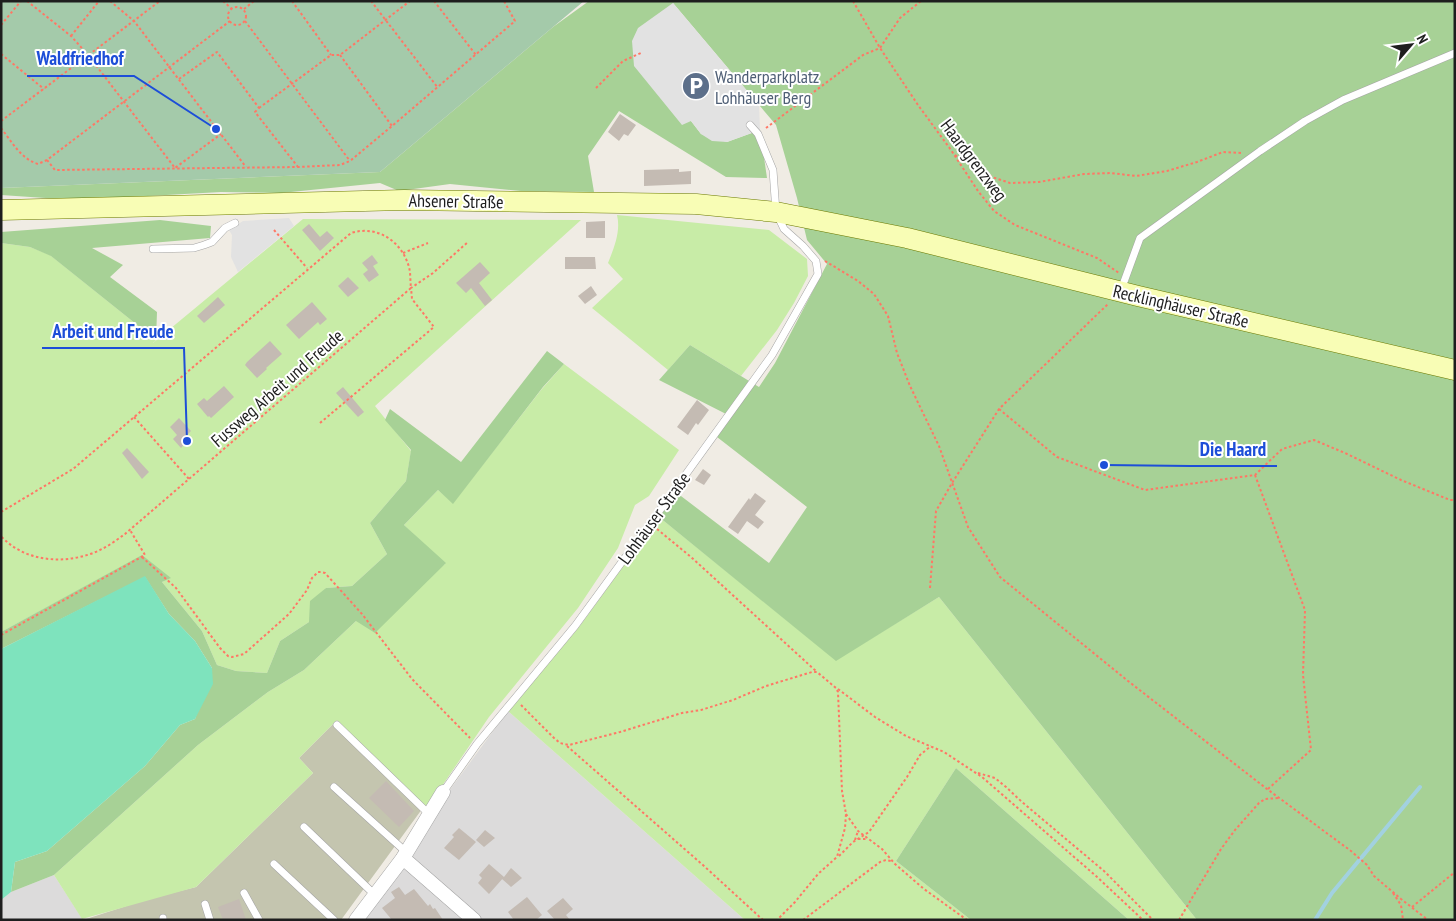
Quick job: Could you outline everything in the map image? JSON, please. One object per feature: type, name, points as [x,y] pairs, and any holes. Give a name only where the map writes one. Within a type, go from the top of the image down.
[{"type":"main road","name":"Ahsener Straße","points":[[1,210],[404,200],[696,204],[776,212],[907,238]]},
{"type":"main road","name":"Recklinghäuser Straße","points":[[907,238],[1123,285],[1455,370]]},
{"type":"street","name":"Lohhäuser Straße","points":[[356,920],[404,855],[443,792]]},
{"type":"street","points":[[404,855],[474,920]]},
{"type":"lane","points":[[1123,285],[1140,238],[1260,150],[1305,121],[1343,100],[1455,53]]},
{"type":"lane","points":[[750,125],[758,134],[773,170],[776,212]]},
{"type":"lane","name":"Lohhäuser Straße","points":[[443,792],[477,744],[575,626],[772,355],[818,274],[816,261],[784,229],[776,212]]},
{"type":"lane","points":[[153,249],[194,248],[204,245],[212,242],[225,228],[235,223]]},
{"type":"lane","points":[[337,725],[429,814]]},
{"type":"lane","points":[[334,787],[404,855]]},
{"type":"lane","points":[[304,826],[375,895]]},
{"type":"lane","points":[[274,864],[334,920]]},
{"type":"lane","points":[[244,893],[259,920]]},
{"type":"lane","points":[[205,904],[210,920]]},
{"type":"path","points":[[1,25],[21,1]]},
{"type":"path","points":[[27,1],[71,36],[88,55],[175,168]]},
{"type":"path","points":[[71,36],[99,1]]},
{"type":"path","points":[[110,1],[134,21],[246,167]]},
{"type":"path","points":[[1,121],[160,1]]},
{"type":"path","points":[[223,1],[232,8],[240,7],[244,9]]},
{"type":"path","points":[[244,9],[254,1]]},
{"type":"path","points":[[292,1],[331,55]]},
{"type":"path","points":[[371,1],[438,88]]},
{"type":"path","points":[[298,167],[255,112],[331,55],[340,55],[410,1]]},
{"type":"path","points":[[434,1],[476,55]]},
{"type":"path","points":[[47,160],[55,170],[340,165],[350,161],[515,21],[504,1]]},
{"type":"path","name":"Haardgrenzweg","points":[[853,1],[880,48],[918,105],[994,211],[1016,225],[1097,258],[1123,285]]},
{"type":"path","points":[[758,134],[863,55],[880,48],[900,18],[921,1]]},
{"type":"path","points":[[232,8],[228,14],[230,21],[237,25],[244,21],[246,17],[244,9]]},
{"type":"path","points":[[1,128],[20,153],[29,161],[38,164],[47,160],[230,21]]},
{"type":"path","points":[[244,21],[350,161]]},
{"type":"path","points":[[180,79],[217,52],[259,108]]},
{"type":"path","points":[[596,88],[623,61],[641,53]]},
{"type":"path","points":[[1,54],[44,89]]},
{"type":"path","points":[[340,55],[392,126]]},
{"type":"path","points":[[175,168],[221,134]]},
{"type":"path","points":[[953,154],[992,177],[1010,182],[1039,182],[1084,174],[1136,176],[1197,162],[1223,152],[1243,153],[1260,150]]},
{"type":"path","points":[[1,512],[73,469],[351,232],[362,229],[383,234],[403,253],[409,266],[412,300],[434,327],[320,423]]},
{"type":"path","points":[[274,230],[308,269]]},
{"type":"path","name":"Fussweg Arbeit und Freude","points":[[1,536],[8,544],[22,552],[36,557],[59,560],[81,557],[102,549],[130,530],[411,288],[433,273],[468,242]]},
{"type":"path","points":[[403,253],[428,243]]},
{"type":"path","points":[[807,250],[858,281],[874,294],[888,316],[897,353],[938,446],[968,527],[1000,577],[1128,681],[1267,789],[1351,850],[1374,876],[1428,920]]},
{"type":"path","points":[[930,588],[936,511],[999,409],[1123,285]]},
{"type":"path","points":[[999,409],[1056,457],[1145,490],[1255,475],[1282,449],[1314,440],[1346,453],[1401,480],[1450,500],[1455,500]]},
{"type":"path","points":[[134,417],[189,480]]},
{"type":"path","points":[[1255,475],[1305,610],[1304,675],[1311,750],[1267,789]]},
{"type":"path","points":[[650,524],[691,556],[836,688],[906,736],[934,746],[975,772],[999,791],[1143,920]]},
{"type":"path","points":[[1,635],[145,555],[130,530]]},
{"type":"path","points":[[142,557],[176,588],[220,648],[228,656],[232,657],[244,654],[289,614],[307,590],[315,575],[321,572],[325,573],[362,614],[412,679],[477,744]]},
{"type":"path","points":[[560,743],[573,744],[682,713],[701,710],[788,679],[817,672]]},
{"type":"path","points":[[836,688],[840,706],[842,791],[846,814],[843,842],[837,857]]},
{"type":"path","points":[[512,702],[521,706],[542,728],[560,743],[571,749],[763,920]]},
{"type":"path","points":[[777,920],[818,874],[854,841],[869,832],[902,785],[920,755],[928,747],[934,746]]},
{"type":"path","points":[[975,772],[995,778],[1006,787],[1104,871],[1153,920]]},
{"type":"path","points":[[1179,920],[1221,849],[1248,815],[1264,799],[1277,798],[1284,801]]},
{"type":"path","points":[[846,814],[858,831],[885,852],[891,861],[924,889],[966,920]]},
{"type":"path","points":[[854,841],[858,831]]},
{"type":"path","points":[[854,841],[868,839]]},
{"type":"path","points":[[804,920],[880,862],[891,861]]},
{"type":"path","points":[[1412,908],[1455,872]]},
{"type":"path","points":[[1390,889],[1402,905],[1403,920]]},
{"type":"shaded area","name":"Wanderparkplatz Lohhäuser Berg","points":[[673,3],[759,105],[760,130],[727,142],[712,141],[701,134],[691,121],[682,125],[634,66],[632,41],[638,28]]},
{"type":"shaded area","points":[[289,218],[294,226],[238,272],[231,257],[232,235],[229,230],[243,221]]},
{"type":"shaded area","points":[[508,711],[745,920],[359,920],[446,795]]},
{"type":"shaded area","points":[[337,720],[425,805],[341,920],[83,920],[148,899],[196,887],[313,773],[299,758]]},
{"type":"shaded area","points":[[54,875],[83,920],[1,920],[1,900],[11,892]]},
{"type":"green space","points":[[1,1],[584,1],[380,172],[1,188]]},
{"type":"green space","points":[[589,1],[1455,1],[1455,920],[1197,920],[939,597],[836,661],[659,517],[677,493],[769,563],[807,507],[717,437],[730,416],[659,380],[690,345],[759,387],[775,363],[827,264],[807,240],[776,125],[673,3],[691,121],[701,134],[727,142],[760,130],[767,178],[726,177],[619,111],[588,156],[594,192],[521,191],[450,184],[399,191],[380,183],[281,193],[221,192],[75,200],[1,195],[1,188],[380,172],[553,27]]},
{"type":"green space","points":[[617,215],[769,230],[807,259],[808,276],[794,303],[777,330],[741,376],[690,345],[668,370],[592,308],[623,279],[608,263],[615,245]]},
{"type":"green space","points":[[303,219],[581,220],[375,406],[411,451],[406,481],[370,523],[387,554],[352,586],[326,588],[309,622],[280,641],[267,673],[236,671],[217,665],[202,631],[162,582],[170,578],[142,556],[1,632],[1,243],[30,247],[50,255],[156,340],[153,343]]},
{"type":"green space","points":[[160,220],[211,226],[210,238],[92,248],[123,265],[110,277],[157,312],[156,340],[51,256],[30,247],[1,243],[1,232]]},
{"type":"green space","points":[[547,351],[564,364],[543,387],[453,504],[438,490],[404,525],[446,563],[375,633],[356,621],[304,670],[268,692],[198,745],[54,875],[11,892],[15,862],[47,851],[145,766],[180,725],[195,719],[212,668],[195,641],[169,614],[145,577],[1,649],[1,632],[142,555],[171,578],[162,582],[202,631],[217,665],[236,671],[267,673],[280,641],[309,622],[310,601],[326,588],[352,586],[387,554],[370,523],[406,481],[411,450],[385,420],[390,409],[461,462]]},
{"type":"green space","points":[[564,364],[679,450],[649,496],[635,505],[618,548],[578,608],[489,717],[427,808],[337,720],[299,758],[313,773],[196,887],[82,919],[54,875],[198,745],[268,692],[304,670],[356,621],[445,564],[404,525],[438,490],[453,503],[541,390]]},
{"type":"green space","points":[[659,517],[836,660],[939,597],[1197,920],[1129,920],[956,768],[896,861],[971,920],[745,920],[508,711],[579,627]]},
{"type":"green space","points":[[145,576],[169,614],[195,641],[212,668],[213,684],[195,719],[180,725],[145,766],[47,851],[15,862],[11,892],[1,900],[1,649]]},
{"type":"green space","points":[[956,768],[1129,920],[971,920],[896,861]]},
{"type":"building","points":[[620,114],[636,125],[628,136],[624,134],[619,141],[608,132]]},
{"type":"building","points":[[679,169],[679,172],[691,171],[691,184],[644,186],[644,170]]},
{"type":"building","points":[[605,221],[605,238],[586,238],[586,222]]},
{"type":"building","points":[[309,224],[320,237],[327,231],[334,238],[320,251],[302,230]]},
{"type":"building","points":[[372,255],[378,263],[373,266],[379,275],[369,282],[363,274],[368,270],[362,263]]},
{"type":"building","points":[[565,257],[595,257],[596,269],[565,269]]},
{"type":"building","points":[[480,262],[490,273],[479,283],[492,300],[485,306],[471,288],[466,293],[456,283]]},
{"type":"building","points":[[348,277],[359,288],[348,297],[338,286]]},
{"type":"building","points":[[591,286],[597,295],[585,304],[578,296]]},
{"type":"building","points":[[218,297],[225,305],[204,323],[197,316]]},
{"type":"building","points":[[312,302],[327,319],[320,325],[318,322],[299,339],[286,325]]},
{"type":"building","points":[[270,341],[282,354],[257,378],[245,365]]},
{"type":"building","points":[[224,386],[234,397],[211,418],[208,417],[197,404],[204,398],[207,401]]},
{"type":"building","points":[[343,387],[364,412],[358,417],[336,393]]},
{"type":"building","points":[[697,400],[709,410],[698,425],[696,423],[688,435],[677,427]]},
{"type":"building","points":[[179,418],[191,431],[186,436],[189,439],[181,448],[173,439],[177,435],[170,427]]},
{"type":"building","points":[[127,448],[149,472],[142,479],[122,453]]},
{"type":"building","points":[[703,469],[711,475],[704,485],[695,480]]},
{"type":"building","points":[[755,493],[766,501],[755,515],[764,522],[758,529],[747,521],[738,534],[728,527],[749,498],[750,500]]},
{"type":"building","points":[[386,781],[414,811],[399,827],[369,798]]},
{"type":"building","points":[[459,828],[476,842],[459,860],[444,848]]},
{"type":"building","points":[[485,830],[495,838],[484,847],[476,840]]},
{"type":"building","points":[[489,864],[504,877],[511,868],[522,878],[511,887],[502,879],[489,894],[478,883],[482,878],[479,875]]},
{"type":"building","points":[[399,887],[405,895],[414,889],[428,906],[430,904],[433,909],[435,908],[443,920],[392,920],[382,908],[395,898],[391,892]]},
{"type":"building","points":[[527,897],[542,915],[536,920],[514,920],[508,912]]},
{"type":"building","points":[[563,898],[573,909],[566,915],[570,920],[555,920],[547,911]]},
{"type":"building","points":[[239,899],[246,920],[223,920],[218,907]]},
{"type":"waterway","points":[[1315,920],[1332,893],[1420,787]]},
{"type":"place","name":"Wanderparkplatz Lohhäuser Berg","points":[[696,86]]},
{"type":"place","name":"Waldfriedhof","points":[[216,129]]},
{"type":"place","name":"Arbeit und Freude","points":[[187,441]]},
{"type":"place","name":"Die Haard","points":[[1104,465]]}]
